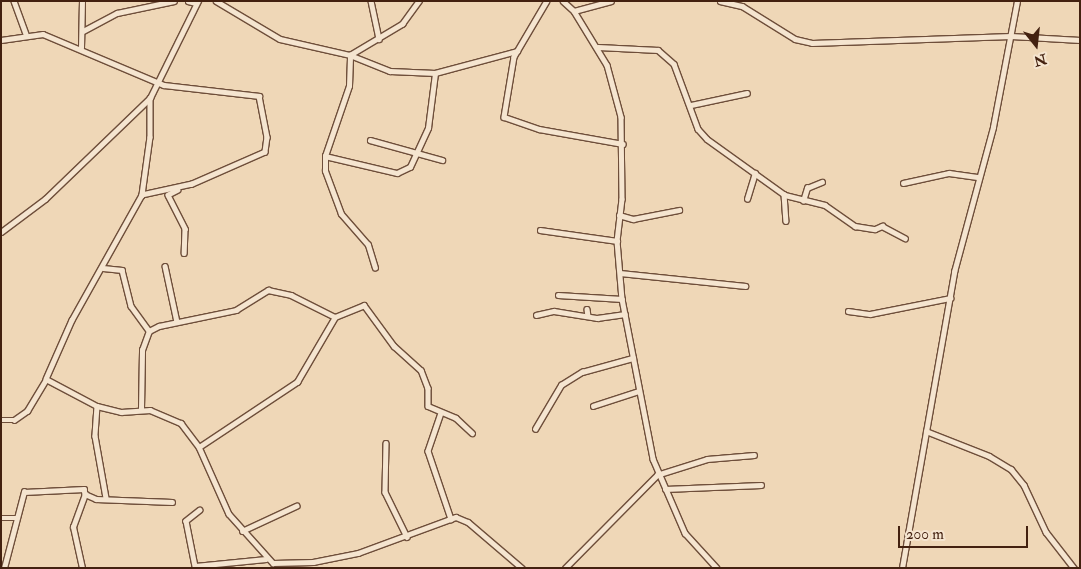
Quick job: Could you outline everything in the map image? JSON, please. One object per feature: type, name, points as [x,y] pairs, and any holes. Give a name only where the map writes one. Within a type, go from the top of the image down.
[{"type":"street","points":[[14,1],[26,34]]},
{"type":"street","points":[[81,48],[83,31],[82,1]]},
{"type":"street","points":[[83,31],[118,13],[174,1]]},
{"type":"street","points":[[1,232],[45,199],[150,98],[197,2],[188,1]]},
{"type":"street","points":[[216,1],[280,39],[350,55],[390,71],[434,73],[517,51]]},
{"type":"street","points":[[371,1],[379,39]]},
{"type":"street","points":[[350,55],[379,39],[409,18],[419,1]]},
{"type":"street","points":[[547,1],[517,51],[503,113],[505,119],[623,144]]},
{"type":"street","points":[[563,1],[574,11],[598,47],[616,90],[623,144],[617,241],[622,299],[657,476],[685,533],[717,568]]},
{"type":"street","points":[[574,11],[612,1]]},
{"type":"street","points":[[720,1],[749,9],[787,34],[812,43],[1011,36],[1080,40]]},
{"type":"street","points":[[902,568],[950,298],[1011,36],[1017,1]]},
{"type":"street","points":[[1,40],[26,34],[43,34],[81,48],[158,82],[258,95],[263,107],[265,152],[168,195],[185,229],[184,253]]},
{"type":"street","points":[[598,47],[658,50],[674,64],[700,132],[784,194],[803,201],[825,205],[856,226],[875,229],[882,226],[905,238]]},
{"type":"street","points":[[350,55],[349,86],[325,156],[325,172],[341,214],[368,245],[375,268]]},
{"type":"street","points":[[325,156],[397,173],[410,167],[419,153],[428,128],[434,73]]},
{"type":"street","points":[[691,105],[747,93]]},
{"type":"street","points":[[1,420],[14,420],[27,411],[46,379],[64,335],[142,195],[150,137],[150,98]]},
{"type":"street","points":[[370,140],[442,160]]},
{"type":"street","points":[[747,199],[755,173]]},
{"type":"street","points":[[903,183],[950,173],[979,177]]},
{"type":"street","points":[[803,201],[807,188],[822,182]]},
{"type":"street","points":[[142,195],[178,189]]},
{"type":"street","points":[[784,194],[786,221]]},
{"type":"street","points":[[620,215],[633,219],[679,210]]},
{"type":"street","points":[[540,230],[617,241]]},
{"type":"street","points":[[165,266],[177,322]]},
{"type":"street","points":[[103,268],[122,270],[131,306],[149,331]]},
{"type":"street","points":[[620,273],[745,286]]},
{"type":"street","points":[[149,331],[177,322],[242,308],[268,290],[291,295],[336,317]]},
{"type":"street","points":[[558,295],[622,299]]},
{"type":"street","points":[[848,311],[870,314],[950,298]]},
{"type":"street","points":[[199,447],[296,382],[336,317],[365,305],[394,346],[421,370],[428,388],[428,406],[456,418],[472,433]]},
{"type":"street","points":[[587,309],[588,316]]},
{"type":"street","points":[[536,315],[554,311],[588,316],[625,314]]},
{"type":"street","points":[[141,409],[142,350],[149,331]]},
{"type":"street","points":[[535,429],[561,385],[582,372],[633,358]]},
{"type":"street","points":[[46,379],[98,406],[121,412],[141,409],[181,423],[199,447],[229,514],[273,565],[313,562],[358,554],[408,537],[451,519],[468,522],[522,568]]},
{"type":"street","points":[[593,406],[639,391]]},
{"type":"street","points":[[98,406],[95,436],[106,498]]},
{"type":"street","points":[[441,412],[428,451],[451,519]]},
{"type":"street","points":[[926,432],[989,456],[1015,472],[1046,532],[1074,568]]},
{"type":"street","points":[[386,443],[385,492],[408,537]]},
{"type":"street","points":[[565,568],[657,476],[708,459],[754,455]]},
{"type":"street","points":[[665,489],[762,485]]},
{"type":"street","points":[[4,568],[24,492],[84,489],[85,494],[73,527],[82,568]]},
{"type":"street","points":[[85,494],[106,498],[172,502]]},
{"type":"street","points":[[242,531],[296,506]]},
{"type":"street","points":[[200,510],[186,521],[195,566],[266,559]]},
{"type":"street","points":[[1,518],[16,518]]},
{"type":"street","points":[[312,568],[313,562]]}]
